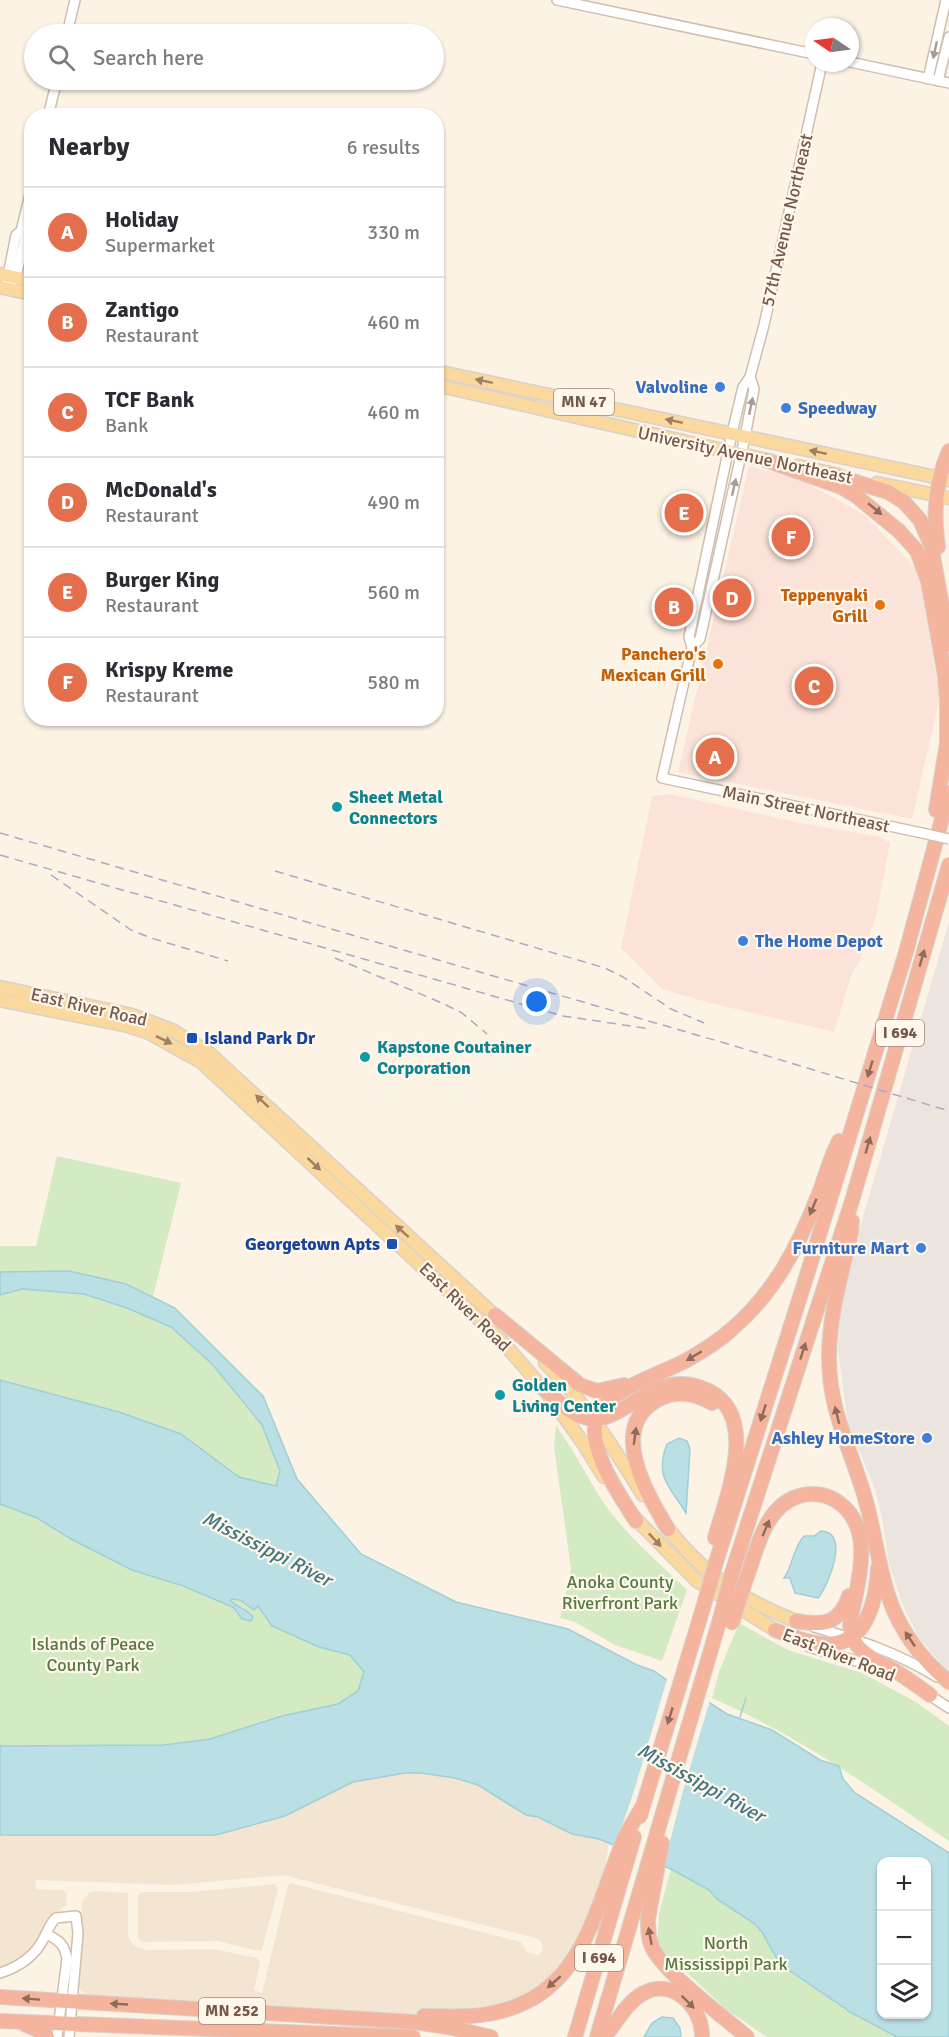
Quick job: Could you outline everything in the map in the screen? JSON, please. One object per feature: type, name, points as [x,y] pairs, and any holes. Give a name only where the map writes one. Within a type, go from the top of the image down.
[{"type":"highway","points":[[949,451],[943,497],[935,525],[949,605]]},
{"type":"highway","points":[[765,460],[841,487],[855,495],[899,531],[917,551],[928,581],[945,676],[947,746]]},
{"type":"highway","points":[[822,472],[888,492],[904,502],[917,515],[926,530],[931,545],[949,644]]},
{"type":"highway","points":[[906,952],[928,852],[949,729]]},
{"type":"highway","name":"I 694","points":[[575,2037],[617,1878],[642,1807],[687,1660],[713,1560],[906,952],[949,793]]},
{"type":"highway","name":"I 694","points":[[597,2037],[648,1887],[674,1776],[732,1573],[852,1202],[949,865]]},
{"type":"highway","points":[[636,1521],[618,1492],[594,1437],[596,1420],[601,1409],[611,1398],[689,1359],[725,1335],[770,1289],[793,1252],[838,1144],[855,1116]]},
{"type":"highway","points":[[852,1202],[851,1232],[831,1320],[829,1347],[830,1377],[838,1423],[862,1486],[887,1590],[895,1613],[921,1654],[945,1681]]},
{"type":"highway","points":[[495,1315],[573,1381],[588,1389],[597,1391],[612,1389],[663,1372]]},
{"type":"highway","points":[[541,1386],[576,1414],[596,1420],[659,1388],[682,1384],[700,1387],[718,1397],[729,1411],[735,1428],[737,1445],[713,1560]]},
{"type":"highway","points":[[668,1529],[651,1500],[635,1460],[633,1438],[643,1413],[660,1399],[677,1394],[691,1395],[705,1399],[719,1407],[730,1417],[735,1428]]},
{"type":"highway","points":[[709,1659],[732,1623],[771,1516],[782,1505],[799,1496],[821,1495],[841,1504],[856,1522],[862,1550],[861,1569],[851,1617],[852,1637],[861,1650],[930,1695]]},
{"type":"highway","points":[[775,1630],[823,1644],[832,1644],[852,1637],[867,1620],[875,1596],[878,1567],[874,1534]]},
{"type":"highway","points":[[796,1621],[824,1623],[839,1615],[849,1596],[862,1550]]},
{"type":"highway","points":[[288,2014],[464,2017],[487,2015],[514,2007],[546,1989],[569,1967],[588,1936],[617,1878]]},
{"type":"highway","points":[[648,1887],[648,1931],[651,1946],[657,1956],[672,1972],[747,2037]]},
{"type":"highway","points":[[604,2037],[630,2003],[645,1992],[654,1990],[675,1993],[687,2000],[699,2017],[702,2037]]},
{"type":"highway","name":"MN 252","points":[[0,1997],[288,2014]]},
{"type":"highway","points":[[288,2014],[422,2023],[491,2037]]},
{"type":"highway","points":[[0,2021],[64,2031],[170,2028],[413,2037]]},
{"type":"highway","points":[[15,2022],[36,2029],[46,2037]]},
{"type":"highway","points":[[170,2028],[242,2037]]},
{"type":"main road","points":[[7,275],[24,279]]},
{"type":"main road","points":[[3,288],[24,292]]},
{"type":"main road","name":"University Avenue Northeast","points":[[444,373],[944,478]]},
{"type":"main road","name":"University Avenue Northeast","points":[[444,387],[765,460],[943,497]]},
{"type":"main road","name":"East River Road","points":[[0,987],[132,1015],[172,1030],[207,1052],[495,1315],[569,1388],[596,1420],[646,1500],[695,1561],[720,1582],[753,1601],[796,1621]]},
{"type":"main road","name":"East River Road","points":[[0,1000],[128,1026],[159,1038],[201,1062],[515,1354],[583,1443],[613,1491],[636,1521],[697,1581],[775,1630]]},
{"type":"street","points":[[69,24],[75,0]]},
{"type":"street","points":[[557,0],[805,52]]},
{"type":"street","points":[[933,80],[946,0]]},
{"type":"street","points":[[933,80],[949,37]]},
{"type":"street","points":[[859,64],[949,83]]},
{"type":"street","name":"57th Avenue Northeast","points":[[662,778],[692,647],[689,637],[728,451],[743,387],[750,377],[774,281],[820,72]]},
{"type":"street","points":[[50,108],[54,90]]},
{"type":"street","points":[[24,219],[21,231],[24,236]]},
{"type":"street","points":[[3,288],[24,240]]},
{"type":"street","name":"57th Avenue Northeast","points":[[692,647],[700,639],[742,454],[754,389],[750,377]]},
{"type":"street","name":"Main Street Northeast","points":[[662,778],[949,839]]},
{"type":"street","name":"East River Road","points":[[796,1621],[852,1637],[899,1655],[945,1681]]},
{"type":"street","name":"East River Road","points":[[775,1630],[806,1646],[856,1660],[883,1671],[930,1695],[949,1708]]},
{"type":"street","points":[[0,1973],[27,1959],[37,1949],[51,1922],[56,1918],[76,1916],[78,1933],[64,2031]]},
{"type":"street","points":[[46,1934],[62,1943],[65,1949],[67,2001]]},
{"type":"shaded area","points":[[749,466],[801,480],[865,515],[918,571],[940,697],[912,819],[678,772]]},
{"type":"shaded area","points":[[670,794],[801,823],[880,837],[890,843],[876,917],[859,963],[852,973],[834,1032],[710,1003],[662,989],[621,948],[652,796]]},
{"type":"shaded area","points":[[949,922],[949,1674],[918,1636],[902,1603],[889,1564],[882,1518],[874,1486],[848,1425],[838,1351],[839,1313],[849,1265]]},
{"type":"shaded area","points":[[405,1773],[421,1773],[465,1780],[478,1785],[526,1815],[538,1817],[572,1834],[609,1843],[602,1887],[570,1964],[520,2004],[434,2016],[88,1995],[80,1990],[77,1959],[82,1901],[90,1892],[99,1891],[128,1893],[128,1936],[133,1945],[146,1950],[213,1949],[257,1958],[260,1964],[254,1990],[262,1993],[290,1883],[521,1942],[527,1952],[534,1954],[539,1955],[543,1950],[541,1941],[532,1937],[283,1875],[174,1885],[36,1880],[35,1889],[62,1890],[66,1893],[67,1905],[48,1919],[36,1944],[26,1954],[0,1967],[0,1835],[140,1835],[285,1816],[353,1782]]},
{"type":"shaded area","points":[[275,1884],[278,1889],[262,1950],[218,1941],[144,1942],[138,1939],[138,1895],[141,1892],[191,1892]]},
{"type":"green space","points":[[57,1156],[181,1183],[153,1297],[126,1284],[69,1271],[0,1272],[0,1246],[36,1246]]},
{"type":"green space","points":[[22,1289],[84,1294],[127,1308],[170,1327],[213,1365],[262,1425],[280,1471],[276,1486],[239,1477],[181,1434],[119,1412],[0,1380],[0,1295]]},
{"type":"green space","name":"Anoka County Riverfront Park","points":[[556,1426],[612,1514],[643,1548],[687,1590],[662,1661],[615,1645],[575,1622],[560,1618],[571,1569],[554,1447]]},
{"type":"green space","name":"Islands of Peace County Park","points":[[0,1504],[37,1518],[71,1539],[132,1570],[228,1605],[234,1608],[242,1619],[243,1607],[237,1607],[230,1601],[232,1599],[240,1600],[246,1605],[258,1606],[319,1647],[350,1655],[364,1672],[358,1692],[338,1704],[282,1716],[210,1739],[164,1745],[0,1746]]},
{"type":"green space","points":[[739,1623],[788,1650],[862,1673],[916,1702],[949,1726],[949,1841],[804,1746],[712,1698],[719,1672]]},
{"type":"green space","name":"North Mississippi Park","points":[[671,1869],[709,1890],[717,1899],[755,1924],[780,1964],[852,2013],[897,2037],[767,2037],[727,2010],[657,1945],[659,1913]]},
{"type":"water","name":"Mississippi River","points":[[69,1271],[126,1284],[175,1308],[263,1396],[297,1479],[361,1554],[456,1602],[568,1629],[637,1665],[654,1671],[727,1714],[772,1730],[820,1760],[839,1766],[843,1779],[855,1793],[949,1853],[949,2037],[897,2037],[852,2013],[780,1964],[755,1924],[717,1899],[709,1890],[671,1869],[599,1839],[572,1834],[538,1817],[526,1815],[478,1785],[455,1778],[405,1773],[353,1782],[285,1816],[216,1835],[0,1835],[0,1746],[164,1745],[210,1739],[282,1716],[338,1704],[358,1691],[364,1672],[350,1655],[319,1647],[272,1626],[258,1606],[254,1610],[240,1600],[231,1599],[253,1617],[251,1621],[242,1619],[234,1608],[228,1605],[183,1586],[132,1570],[71,1539],[37,1518],[0,1504],[0,1380],[119,1412],[181,1434],[239,1477],[276,1486],[280,1471],[262,1425],[213,1365],[171,1327],[127,1308],[84,1294],[22,1289],[0,1295],[0,1272]]},
{"type":"water","points":[[679,1438],[687,1441],[690,1449],[686,1513],[666,1481],[662,1465],[667,1444]]},
{"type":"water","points":[[821,1531],[830,1534],[835,1540],[834,1560],[827,1583],[818,1598],[795,1593],[790,1578],[784,1578],[795,1551],[804,1536],[814,1536]]},
{"type":"water","points":[[662,2017],[673,2018],[680,2028],[681,2037],[644,2037],[652,2023]]},
{"type":"pier","points":[[668,1676],[684,1689],[695,1690],[710,1700],[663,1868],[614,1848],[634,1791]]},
{"type":"waterway","points":[[740,1717],[746,1698]]},
{"type":"railway","points":[[0,833],[728,1044],[949,1111]]},
{"type":"railway","points":[[0,855],[563,1016],[651,1029]]},
{"type":"railway","points":[[275,871],[605,968],[623,977],[671,1009],[704,1023]]},
{"type":"railway","points":[[51,875],[131,930],[228,961]]},
{"type":"railway","points":[[335,958],[442,1003],[462,1013],[487,1034]]},
{"type":"place","name":"Valvoline","points":[[720,387]]},
{"type":"place","name":"Speedway","points":[[786,408]]},
{"type":"place","name":"Burger King","points":[[684,513]]},
{"type":"place","name":"Krispy Kreme","points":[[791,537]]},
{"type":"place","name":"McDonald's","points":[[732,598]]},
{"type":"place","name":"Teppenyaki Grill","points":[[880,605]]},
{"type":"place","name":"Zantigo","points":[[674,607]]},
{"type":"place","name":"Panchero's Mexican Grill","points":[[718,664]]},
{"type":"place","name":"TCF Bank","points":[[814,686]]},
{"type":"place","name":"Holiday","points":[[715,757]]},
{"type":"place","name":"Sheet Metal Connectors","points":[[337,807]]},
{"type":"place","name":"The Home Depot","points":[[743,941]]},
{"type":"place","name":"Island Park Dr","points":[[192,1038]]},
{"type":"place","name":"Kapstone Coutainer Corporation","points":[[365,1057]]},
{"type":"place","name":"Georgetown Apts","points":[[392,1244]]},
{"type":"place","name":"Furniture Mart","points":[[921,1248]]},
{"type":"place","name":"Golden Living Center","points":[[500,1395]]},
{"type":"place","name":"Ashley HomeStore","points":[[927,1438]]}]
